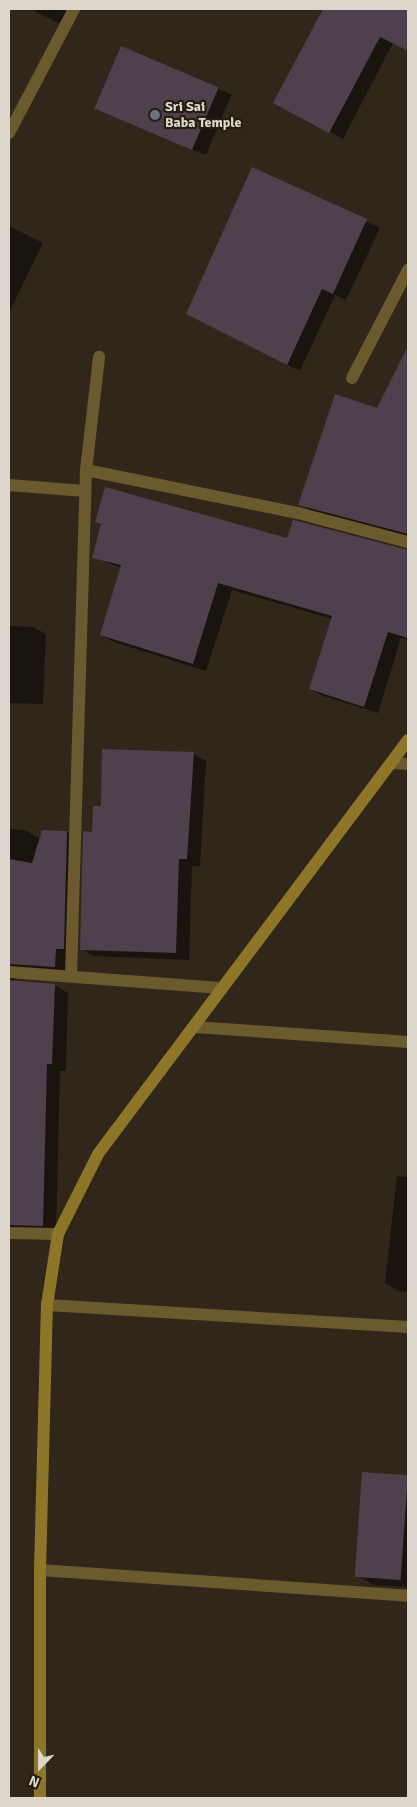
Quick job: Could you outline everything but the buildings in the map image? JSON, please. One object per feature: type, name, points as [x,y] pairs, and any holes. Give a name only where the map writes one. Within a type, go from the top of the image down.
[{"type":"street","points":[[9,133],[74,9]]},
{"type":"street","points":[[352,378],[408,270]]},
{"type":"street","points":[[71,975],[85,491],[100,357]]},
{"type":"street","points":[[86,470],[298,513],[408,542]]},
{"type":"street","points":[[9,486],[85,491]]},
{"type":"street","points":[[40,1798],[40,1570],[47,1305],[58,1234],[98,1154],[195,1027],[220,988],[393,763],[408,740]]},
{"type":"street","points":[[393,763],[408,764]]},
{"type":"street","points":[[9,972],[71,975],[220,988]]},
{"type":"street","points":[[195,1027],[408,1042]]},
{"type":"street","points":[[9,1233],[58,1234]]},
{"type":"street","points":[[47,1305],[408,1327]]},
{"type":"street","points":[[40,1570],[408,1596]]},
{"type":"place","name":"Sri Sai Baba Temple","points":[[155,115]]}]
